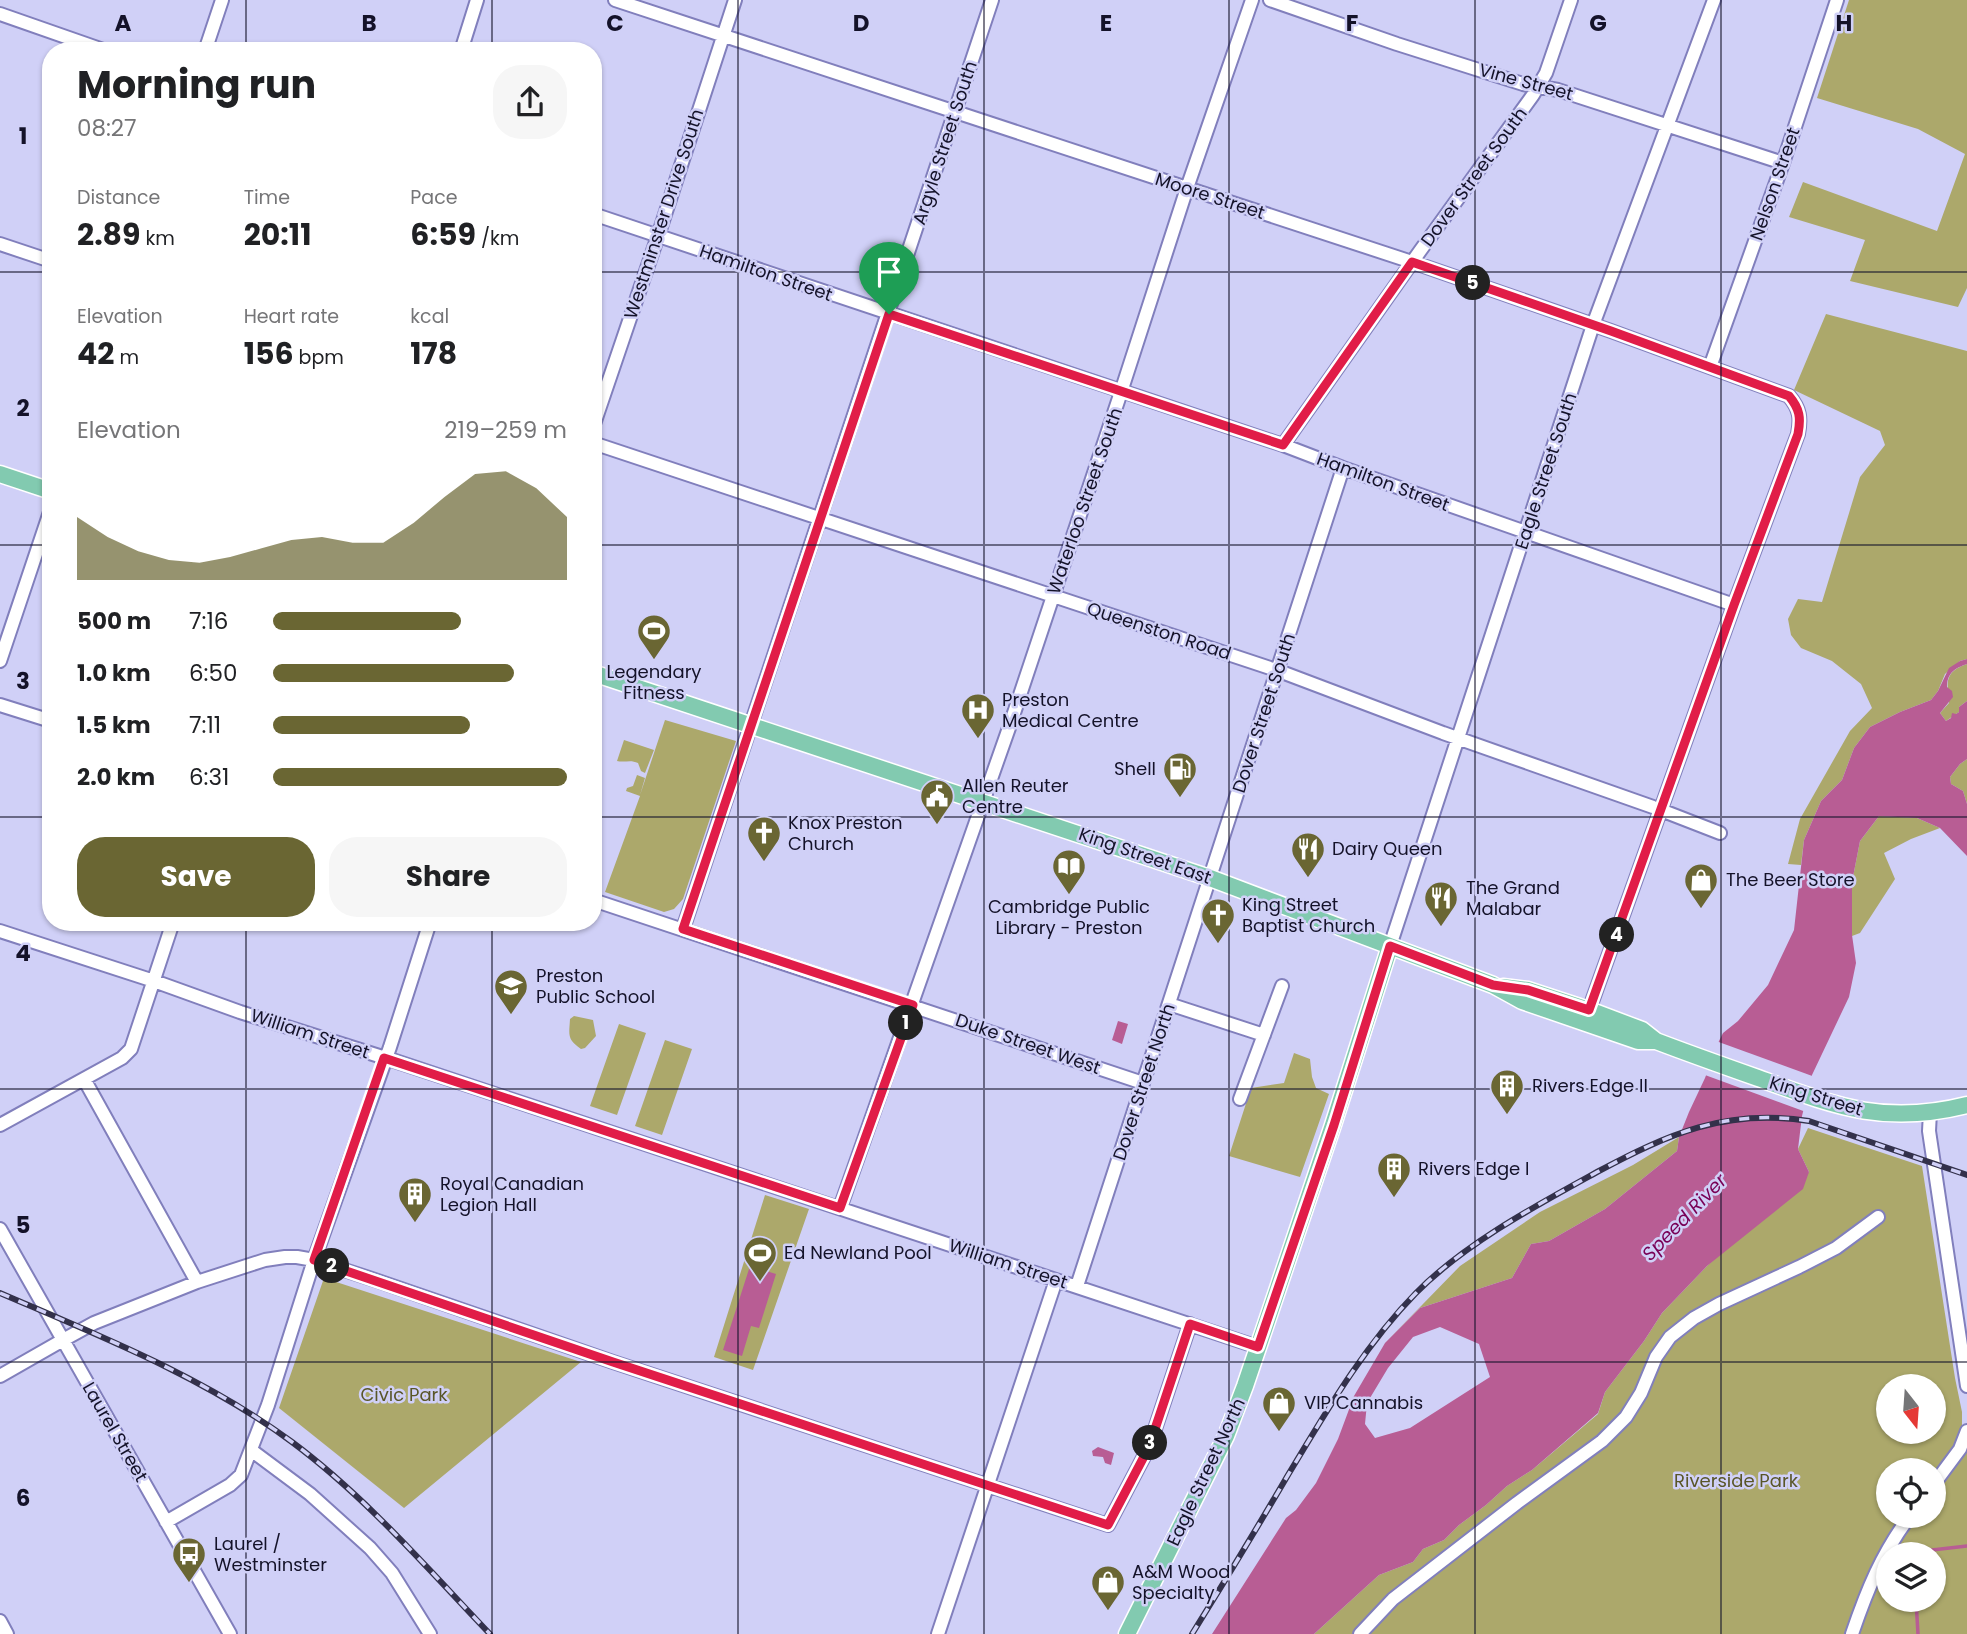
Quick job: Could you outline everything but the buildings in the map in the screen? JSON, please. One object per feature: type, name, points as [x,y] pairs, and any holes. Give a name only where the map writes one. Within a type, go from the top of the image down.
[{"type":"main road","points":[[0,474],[42,488]]},
{"type":"main road","name":"King Street East","points":[[602,676],[1210,878],[1493,985],[1521,1001],[1638,1041],[1656,1041]]},
{"type":"main road","name":"Eagle Street North","points":[[1128,1634],[1226,1436],[1334,1125],[1390,946]]},
{"type":"main road","name":"King Street East","points":[[1493,985],[1528,990],[1589,1010],[1642,1030],[1656,1041],[1710,1061]]},
{"type":"main road","name":"King Street","points":[[1710,1061],[1841,1107],[1893,1114],[1930,1112],[1967,1105]]},
{"type":"street","points":[[208,42],[222,0]]},
{"type":"street","points":[[464,42],[477,0]]},
{"type":"street","name":"Moore Street","points":[[615,0],[1412,262],[1789,396],[1798,408],[1801,421],[1798,434],[1734,605]]},
{"type":"street","name":"Westminster Drive South","points":[[602,401],[734,0]]},
{"type":"street","name":"Argyle Street South","points":[[683,929],[992,0]]},
{"type":"street","name":"Waterloo Street South","points":[[840,1208],[983,802],[1252,0]]},
{"type":"street","name":"Vine Street","points":[[1270,0],[1397,44],[1523,84],[1558,90],[1783,163]]},
{"type":"street","name":"Dover Street South","points":[[1283,445],[1539,87],[1570,0]]},
{"type":"street","name":"Eagle Street South","points":[[1390,946],[1593,325],[1714,0]]},
{"type":"street","name":"Nelson Street","points":[[1710,367],[1783,163],[1837,0]]},
{"type":"street","points":[[0,14],[80,42]]},
{"type":"street","name":"Hamilton Street","points":[[602,217],[1121,393],[1283,445],[1734,605]]},
{"type":"street","points":[[0,244],[42,258]]},
{"type":"street","name":"Queenston Road","points":[[602,446],[1279,671],[1720,833]]},
{"type":"street","name":"Dover Street South","points":[[1210,878],[1343,468]]},
{"type":"street","points":[[0,662],[42,536]]},
{"type":"street","points":[[1589,1010],[1734,605]]},
{"type":"street","points":[[0,705],[42,718]]},
{"type":"street","name":"Dover Street North","points":[[1077,1286],[1210,878]]},
{"type":"street","name":"Duke Street West","points":[[602,903],[1143,1083]]},
{"type":"street","name":"William Street","points":[[0,931],[1258,1347]]},
{"type":"street","points":[[0,1125],[122,1058],[131,1049],[170,931]]},
{"type":"street","points":[[166,1522],[230,1485],[241,1475],[390,1047],[427,931]]},
{"type":"street","points":[[1240,1099],[1282,986]]},
{"type":"street","points":[[1169,1004],[1264,1035]]},
{"type":"street","points":[[84,1079],[197,1282]]},
{"type":"street","points":[[1930,1112],[1929,1131],[1967,1386]]},
{"type":"street","points":[[1360,1634],[1393,1599],[1602,1441],[1626,1417],[1641,1392],[1656,1357],[1670,1338],[1693,1318],[1836,1248],[1878,1217]]},
{"type":"street","name":"Laurel Street","points":[[0,1229],[230,1634]]},
{"type":"street","points":[[0,1376],[94,1323],[197,1282],[265,1260],[285,1257],[314,1260],[1108,1525],[1149,1447],[1190,1324]]},
{"type":"street","points":[[938,1634],[1056,1280]]},
{"type":"street","points":[[1946,1468],[1960,1449],[1967,1432]]},
{"type":"street","points":[[251,1451],[310,1494],[370,1548],[393,1573],[430,1634]]},
{"type":"street","points":[[1852,1634],[1874,1574],[1902,1528]]},
{"type":"street","points":[[0,1621],[7,1634]]},
{"type":"green space","points":[[1849,0],[1967,0],[1967,288],[1958,307],[1850,281],[1865,240],[1789,217],[1803,182],[1937,231],[1965,154],[1918,129],[1817,98]]},
{"type":"green space","points":[[1826,314],[1967,351],[1967,659],[1960,661],[1945,674],[1931,700],[1870,727],[1854,748],[1842,780],[1821,801],[1804,840],[1801,865],[1788,864],[1800,819],[1850,731],[1872,708],[1861,684],[1832,661],[1801,648],[1791,635],[1788,619],[1798,599],[1822,602],[1860,477],[1885,445],[1880,431],[1794,390]]},
{"type":"green space","points":[[1967,664],[1967,701],[1959,707],[1959,712],[1946,721],[1940,713],[1949,703],[1949,679],[1954,671]]},
{"type":"green space","points":[[665,720],[736,741],[683,899],[674,909],[664,912],[605,892],[640,796],[626,791],[627,788],[633,786],[637,775],[645,778],[640,795]]},
{"type":"green space","points":[[624,740],[654,750],[645,773],[641,771],[638,763],[617,761]]},
{"type":"green space","points":[[1967,759],[1967,804],[1963,791],[1951,784],[1950,777]]},
{"type":"green space","points":[[1879,816],[1917,818],[1940,828],[1884,853],[1895,879],[1860,933],[1852,936],[1852,882],[1860,841]]},
{"type":"green space","points":[[574,1016],[593,1020],[596,1036],[585,1048],[581,1049],[570,1037],[570,1019]]},
{"type":"green space","points":[[619,1024],[646,1033],[617,1115],[590,1106]]},
{"type":"green space","points":[[665,1040],[692,1049],[662,1135],[635,1126]]},
{"type":"green space","points":[[1294,1053],[1310,1059],[1316,1088],[1329,1094],[1300,1177],[1229,1156],[1251,1088],[1284,1083]]},
{"type":"green space","name":"Riverside Park","points":[[1808,1128],[1922,1166],[1962,1412],[1962,1446],[1967,1452],[1967,1634],[1314,1634],[1379,1575],[1413,1562],[1423,1549],[1444,1540],[1459,1525],[1507,1486],[1532,1470],[1598,1414],[1605,1392],[1662,1313],[1707,1266],[1809,1172],[1798,1149]]},
{"type":"green space","points":[[1679,1137],[1677,1151],[1605,1209],[1549,1241],[1531,1244],[1512,1278],[1420,1308],[1385,1343],[1460,1266],[1540,1212],[1633,1165]]},
{"type":"green space","name":"Ed Newland Pool","points":[[765,1195],[809,1209],[753,1370],[714,1357]]},
{"type":"green space","name":"Civic Park","points":[[324,1278],[581,1362],[404,1508],[279,1408]]},
{"type":"water","name":"Speed River","points":[[1967,659],[1967,664],[1955,669],[1950,675],[1947,687],[1952,691],[1953,697],[1940,713],[1946,721],[1951,718],[1952,713],[1959,712],[1959,707],[1967,701],[1967,759],[1950,777],[1951,784],[1963,791],[1967,804],[1967,856],[1940,828],[1917,818],[1879,816],[1860,841],[1852,882],[1852,935],[1856,963],[1849,997],[1812,1075],[1802,1116],[1798,1149],[1809,1172],[1803,1189],[1707,1266],[1662,1313],[1605,1392],[1598,1413],[1444,1540],[1423,1549],[1413,1562],[1379,1575],[1314,1634],[1212,1634],[1286,1518],[1296,1510],[1316,1483],[1338,1439],[1354,1396],[1385,1343],[1420,1308],[1512,1278],[1531,1244],[1549,1241],[1605,1209],[1677,1151],[1679,1137],[1723,1033],[1738,1021],[1768,985],[1794,930],[1804,840],[1821,801],[1842,780],[1854,748],[1870,727],[1931,700],[1949,668]],"holes":[[[1440,1327],[1479,1344],[1490,1377],[1410,1428],[1375,1438],[1365,1424],[1367,1403],[1388,1368],[1413,1337]]]},
{"type":"water","points":[[1118,1021],[1128,1024],[1122,1044],[1112,1040]]},
{"type":"water","points":[[750,1266],[776,1274],[759,1328],[751,1326],[742,1356],[723,1350]]},
{"type":"water","points":[[1098,1447],[1114,1453],[1111,1465],[1105,1463],[1103,1457],[1093,1456],[1092,1451]]},
{"type":"pier","points":[[1716,1041],[1815,1077],[1806,1112],[1705,1075]]},
{"type":"waterway","points":[[1946,1548],[1967,1546]]},
{"type":"waterway","points":[[1917,1612],[1918,1634]]},
{"type":"railway","points":[[1192,1634],[1331,1404],[1379,1335],[1435,1275],[1526,1212],[1648,1146],[1699,1127],[1751,1118],[1809,1121],[1967,1175]]},
{"type":"railway","points":[[0,1293],[150,1359],[223,1397],[292,1442],[371,1510],[490,1634]]},
{"type":"place","name":"Legendary Fitness","points":[[654,661]]},
{"type":"place","name":"Preston Medical Centre","points":[[978,740]]},
{"type":"place","name":"Shell","points":[[1180,799]]},
{"type":"place","name":"Allen Reuter Centre","points":[[937,826]]},
{"type":"place","name":"Knox Preston Church","points":[[764,863]]},
{"type":"place","name":"Dairy Queen","points":[[1308,879]]},
{"type":"place","name":"Cambridge Public Library - Preston","points":[[1069,896]]},
{"type":"place","name":"The Beer Store","points":[[1701,910]]},
{"type":"place","name":"The Grand Malabar","points":[[1441,928]]},
{"type":"place","name":"King Street Baptist Church","points":[[1218,945]]},
{"type":"place","name":"Preston Public School","points":[[511,1016]]},
{"type":"place","name":"Rivers Edge II","points":[[1507,1116]]},
{"type":"place","name":"Rivers Edge I","points":[[1394,1199]]},
{"type":"place","name":"Royal Canadian Legion Hall","points":[[415,1224]]},
{"type":"place","name":"Ed Newland Pool","points":[[760,1283]]},
{"type":"place","name":"VIP Cannabis","points":[[1279,1433]]},
{"type":"place","name":"Laurel / Westminster","points":[[189,1584]]},
{"type":"place","name":"A&M Wood Specialty","points":[[1108,1612]]},
{"type":"route","points":[[1412,262],[1789,396],[1798,408],[1801,421],[1589,1010],[1528,990],[1493,985],[1390,946],[1334,1125],[1258,1347],[1190,1324],[1149,1447],[1108,1525],[314,1260],[384,1058],[840,1208],[913,1005],[683,929],[889,314],[1283,445],[1412,262]]}]
